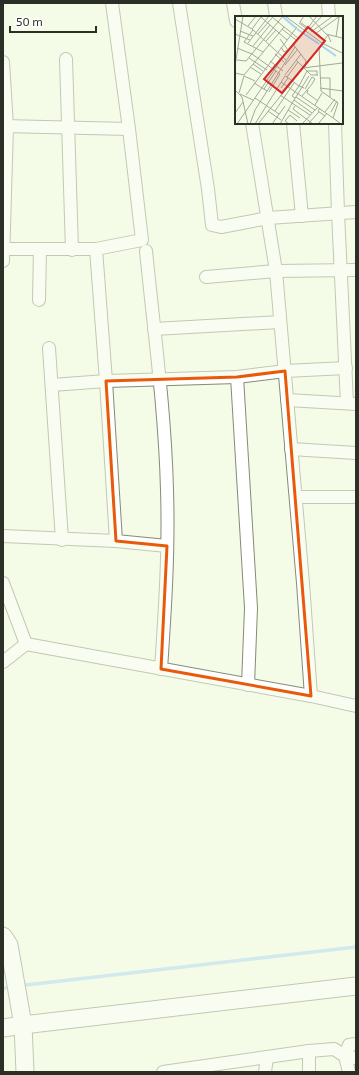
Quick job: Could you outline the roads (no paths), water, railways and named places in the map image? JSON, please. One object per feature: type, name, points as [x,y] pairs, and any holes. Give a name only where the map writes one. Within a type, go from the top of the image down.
[{"type":"street","points":[[3,249],[96,249],[142,240],[112,3]]},
{"type":"street","points":[[179,3],[208,189],[212,225],[221,227],[268,218],[356,212]]},
{"type":"street","points":[[233,3],[235,16]]},
{"type":"street","points":[[274,3],[276,16]]},
{"type":"street","points":[[328,3],[329,16]]},
{"type":"street","points":[[66,59],[72,250]]},
{"type":"street","points":[[3,62],[5,126],[3,261]]},
{"type":"street","points":[[252,124],[276,271],[296,497],[311,696]]},
{"type":"street","points":[[293,124],[302,216]]},
{"type":"street","points":[[287,400],[352,404],[346,368],[335,124]]},
{"type":"street","points":[[5,126],[129,129]]},
{"type":"street","points":[[39,300],[40,249]]},
{"type":"street","points":[[96,249],[116,541]]},
{"type":"street","points":[[146,251],[160,379],[167,490],[167,546],[161,670]]},
{"type":"street","points":[[206,277],[276,271],[356,270]]},
{"type":"street","points":[[154,330],[280,322]]},
{"type":"street","points":[[344,325],[356,326]]},
{"type":"street","points":[[49,348],[62,540]]},
{"type":"street","points":[[52,385],[106,381],[237,377],[285,371],[346,368]]},
{"type":"street","points":[[237,377],[251,608],[248,685]]},
{"type":"street","points":[[291,449],[356,453]]},
{"type":"street","points":[[296,497],[356,497]]},
{"type":"street","points":[[3,536],[62,540],[116,541],[167,546]]},
{"type":"street","points":[[3,583],[26,644]]},
{"type":"street","points":[[3,662],[26,644],[161,670],[311,696],[356,706]]},
{"type":"street","points":[[3,936],[9,945],[23,1025],[25,1072]]},
{"type":"street","points":[[3,1028],[356,986]]},
{"type":"street","points":[[349,1072],[351,1057],[349,1045],[356,1044]]},
{"type":"street","points":[[163,1072],[206,1069],[267,1057],[334,1049],[351,1057]]},
{"type":"street","points":[[309,1051],[309,1072]]},
{"type":"street","points":[[265,1072],[267,1057]]},
{"type":"waterway","points":[[26,985],[356,947]]}]
